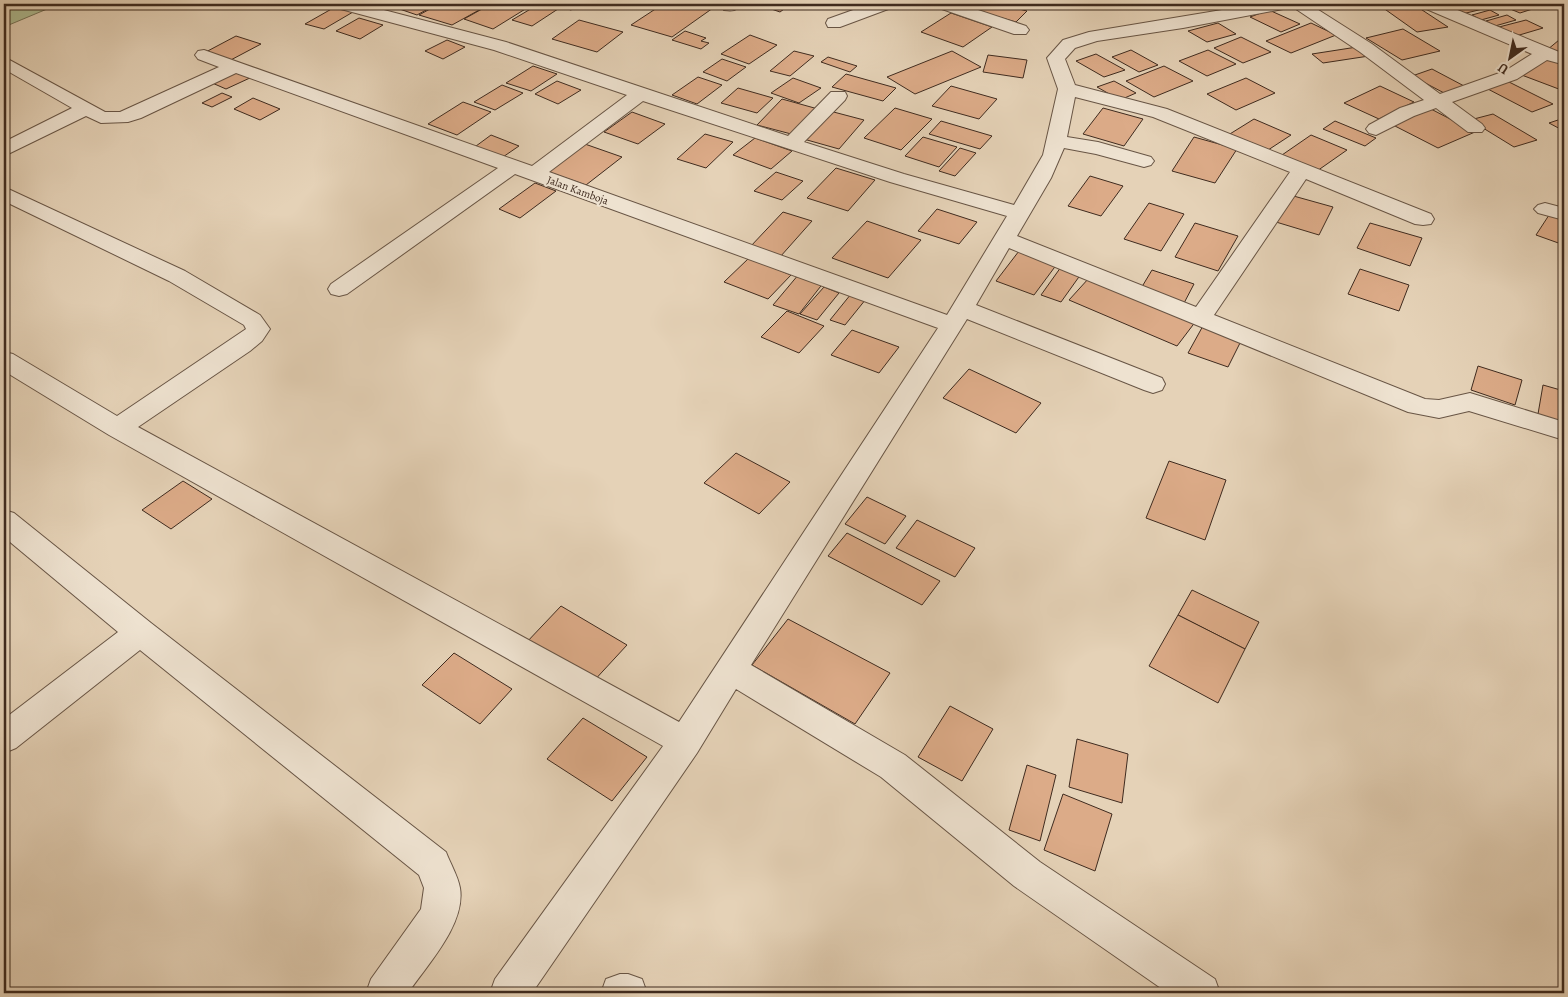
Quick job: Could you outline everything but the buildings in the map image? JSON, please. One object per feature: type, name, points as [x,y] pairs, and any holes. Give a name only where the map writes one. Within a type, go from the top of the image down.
[{"type":"street","points":[[343,4],[500,46],[639,95],[790,144],[1019,213]]},
{"type":"street","points":[[834,23],[885,4]]},
{"type":"street","points":[[945,4],[1020,30]]},
{"type":"street","points":[[509,993],[685,742],[988,267],[1003,238],[1053,155],[1067,89],[1056,58],[1069,44],[1095,36],[1183,23],[1283,4]]},
{"type":"street","points":[[1298,4],[1366,48],[1475,128]]},
{"type":"street","points":[[1430,4],[1564,60]]},
{"type":"street","points":[[1376,129],[1407,112],[1511,75],[1546,53]]},
{"type":"street","name":"Jalan Kamboja","points":[[204,55],[534,174],[1153,384]]},
{"type":"street","points":[[4,62],[101,117],[121,118],[235,66]]},
{"type":"street","points":[[1067,89],[1160,113],[1423,219]]},
{"type":"street","points":[[534,174],[639,95]]},
{"type":"street","points":[[790,144],[838,96]]},
{"type":"street","points":[[4,150],[86,108]]},
{"type":"street","points":[[1056,141],[1098,148],[1144,161]]},
{"type":"street","points":[[339,289],[514,166]]},
{"type":"street","points":[[1201,318],[1301,171]]},
{"type":"street","points":[[4,193],[177,276],[252,320],[257,325],[258,329],[247,340],[118,428]]},
{"type":"street","points":[[1003,238],[1427,408],[1442,409],[1461,401],[1470,402],[1564,431]]},
{"type":"street","points":[[4,360],[118,428],[685,742]]},
{"type":"street","points":[[4,521],[140,632],[433,864],[442,888],[439,916],[385,993]]},
{"type":"street","points":[[4,738],[140,632]]},
{"type":"street","points":[[730,669],[892,766],[1026,874],[1200,993]]},
{"type":"street","points":[[620,993],[628,993]]},
{"type":"green space","points":[[4,4],[59,4],[4,27]]}]
